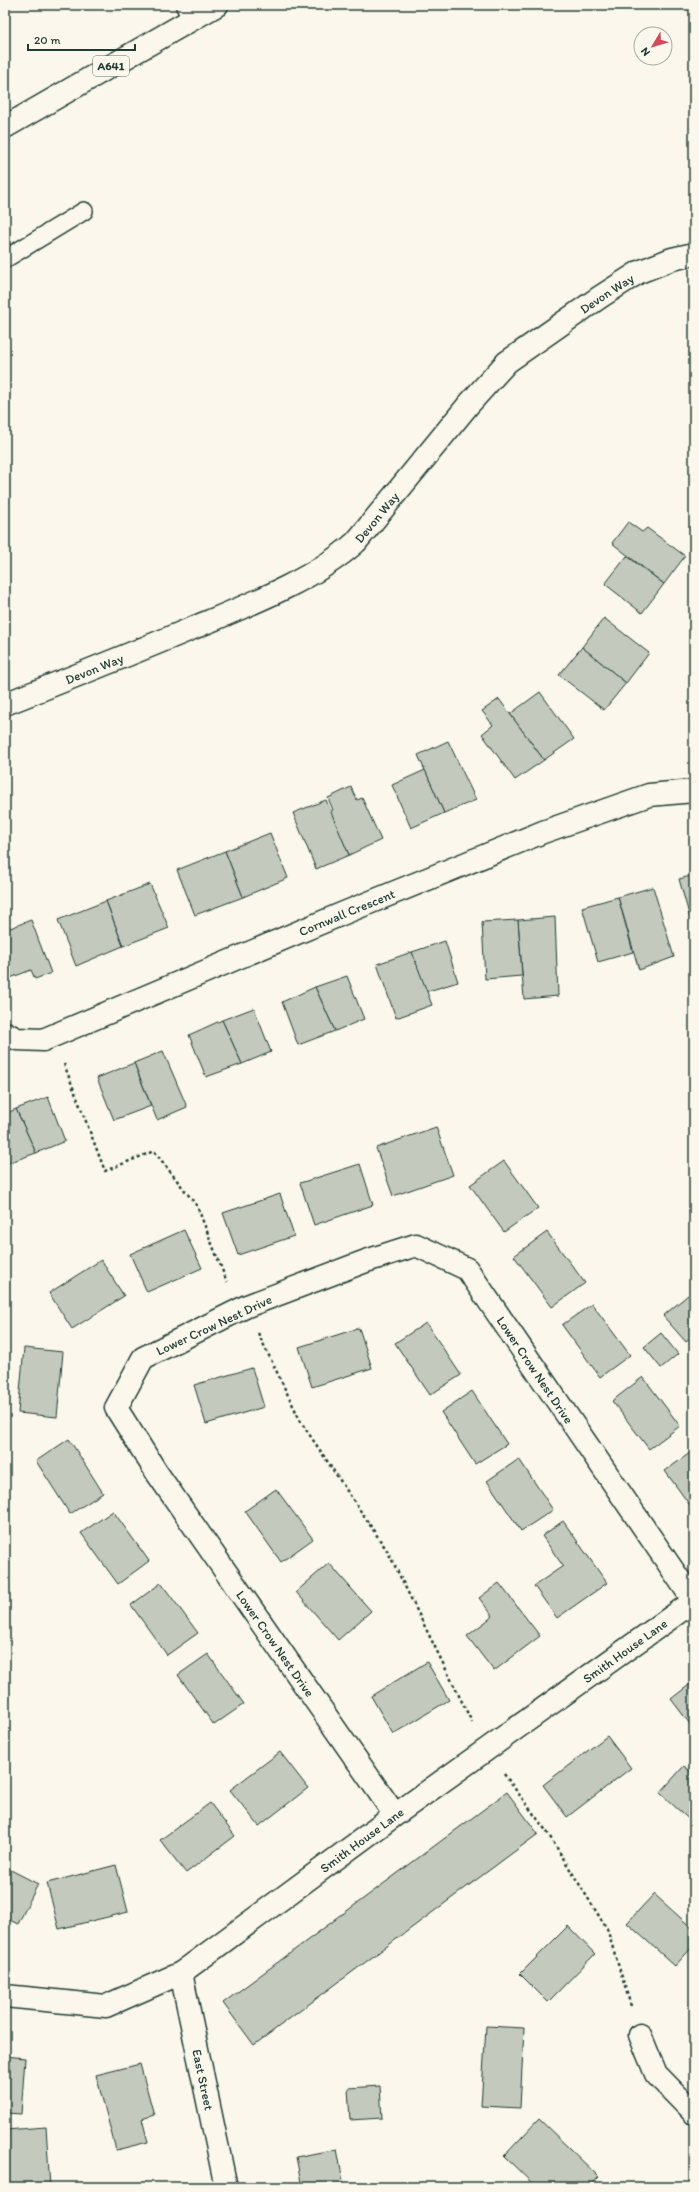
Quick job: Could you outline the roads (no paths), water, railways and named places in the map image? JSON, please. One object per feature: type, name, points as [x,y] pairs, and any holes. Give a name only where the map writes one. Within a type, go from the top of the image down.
[{"type":"street","name":"A641","points":[[5,127],[191,12],[217,5]]},
{"type":"street","name":"Devon Way","points":[[5,704],[229,613],[318,571],[338,558],[356,542],[469,404],[507,362],[600,297],[639,272],[694,254]]},
{"type":"street","name":"Cornwall Crescent","points":[[5,1032],[17,1039],[43,1040],[358,907],[543,832],[649,795],[694,791]]},
{"type":"street","name":"Lower Crow Nest Drive","points":[[395,1815],[157,1473],[116,1408],[144,1358],[247,1306],[366,1261],[416,1245],[467,1268],[694,1601]]},
{"type":"street","name":"Smith House Lane","points":[[5,1996],[106,2006],[181,1973],[395,1815],[694,1601]]},
{"type":"street","name":"East Street","points":[[181,1973],[226,2187]]},
{"type":"street","points":[[640,2036],[656,2074],[694,2113]]},
{"type":"lane","points":[[5,259],[84,211]]}]
